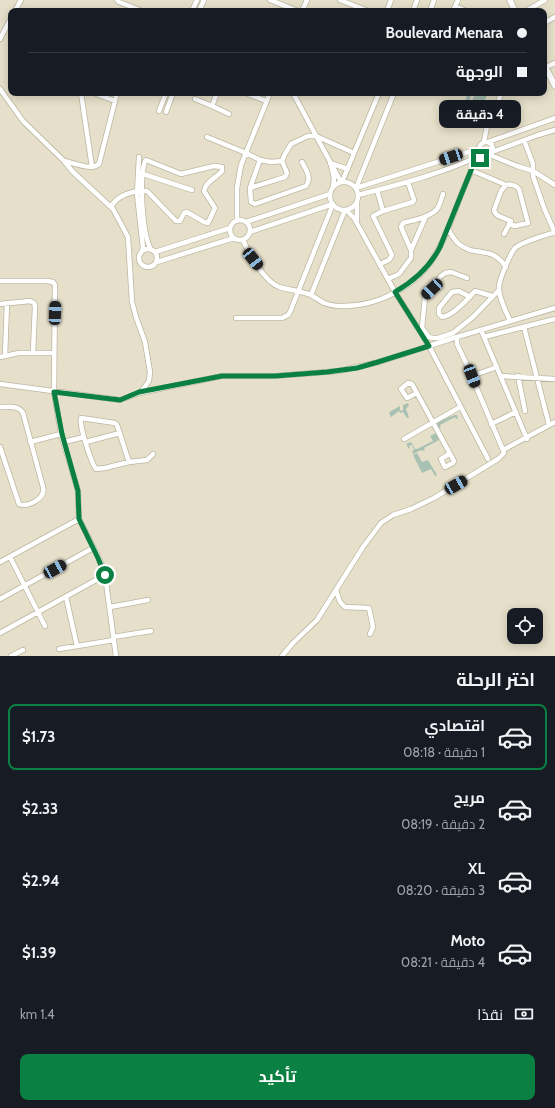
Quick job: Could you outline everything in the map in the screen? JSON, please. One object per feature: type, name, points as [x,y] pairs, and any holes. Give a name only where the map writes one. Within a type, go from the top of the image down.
[{"type":"street","points":[[117,0],[134,8]]},
{"type":"street","points":[[270,0],[290,8]]},
{"type":"street","points":[[340,0],[360,8]]},
{"type":"street","points":[[537,2],[545,0]]},
{"type":"street","points":[[0,38],[8,23]]},
{"type":"street","points":[[547,70],[555,86]]},
{"type":"street","points":[[0,89],[23,121],[64,161],[73,172],[111,207],[128,237],[132,302],[145,342],[150,372],[149,381],[141,392]]},
{"type":"street","points":[[81,96],[92,167]]},
{"type":"street","points":[[102,96],[115,101]]},
{"type":"street","points":[[64,161],[92,167],[98,166],[101,161],[106,134],[116,96]]},
{"type":"street","points":[[159,111],[165,96]]},
{"type":"street","points":[[166,112],[172,96]]},
{"type":"street","points":[[212,106],[216,96]]},
{"type":"street","points":[[254,96],[266,101]]},
{"type":"street","points":[[236,221],[237,188],[241,165],[268,96]]},
{"type":"street","points":[[295,96],[342,182]]},
{"type":"street","points":[[342,182],[378,96]]},
{"type":"street","points":[[356,188],[393,96]]},
{"type":"street","points":[[486,142],[487,126],[500,96]]},
{"type":"street","points":[[195,100],[229,114]]},
{"type":"street","points":[[356,188],[478,149],[480,144],[555,118]]},
{"type":"street","points":[[358,195],[408,182],[466,162],[481,155],[487,156],[524,140],[555,130]]},
{"type":"street","points":[[250,188],[285,177],[286,173],[282,161],[285,154],[291,144],[308,136],[316,136],[354,153]]},
{"type":"street","points":[[207,137],[260,160],[271,162],[282,161]]},
{"type":"street","points":[[510,321],[499,290],[499,283],[513,252],[517,246],[555,233],[546,214],[533,171],[533,164],[524,140]]},
{"type":"street","points":[[486,142],[493,147],[491,153]]},
{"type":"street","points":[[478,149],[481,155]]},
{"type":"street","points":[[491,153],[513,165],[533,171],[555,185]]},
{"type":"street","points":[[243,240],[247,251],[265,276],[278,286],[311,295],[325,303],[352,305],[374,302],[409,284],[426,268],[438,251],[471,170],[481,155]]},
{"type":"street","points":[[139,158],[142,248],[140,261],[144,266],[152,266],[156,262],[234,238]]},
{"type":"street","points":[[111,207],[114,202],[122,197],[140,191],[147,191],[176,221],[180,221],[184,212],[187,212],[206,223],[209,222],[215,208],[204,189],[207,184],[223,169],[217,166],[181,174],[146,160],[144,162],[140,191],[142,208],[148,243],[157,258],[156,262]]},
{"type":"street","points":[[260,160],[250,188],[251,202],[255,204],[304,188],[309,179],[302,162]]},
{"type":"street","points":[[331,164],[348,168]]},
{"type":"street","points":[[331,164],[334,178],[333,187],[330,194],[333,204],[338,208],[345,210],[356,222],[395,292],[429,346],[488,459]]},
{"type":"street","points":[[471,170],[506,185],[516,186],[528,223],[515,226],[509,224]]},
{"type":"street","points":[[143,174],[192,190]]},
{"type":"street","points":[[333,187],[342,182],[350,183],[356,188],[358,195],[356,202],[356,222]]},
{"type":"street","points":[[380,264],[389,260],[392,255],[373,216],[383,211],[413,202],[414,200],[408,182]]},
{"type":"street","points":[[504,234],[511,221],[496,215],[493,211],[500,191],[506,185]]},
{"type":"street","points":[[377,190],[383,211]]},
{"type":"street","points":[[141,253],[145,250],[153,251],[230,228],[236,221],[246,222],[330,194]]},
{"type":"street","points":[[388,279],[399,274],[411,258],[411,250],[401,224],[426,216],[437,209],[443,194]]},
{"type":"street","points":[[311,295],[345,210],[351,208],[356,202]]},
{"type":"street","points":[[230,228],[231,235],[234,238],[243,240],[250,232],[333,204]]},
{"type":"street","points":[[236,318],[284,318],[289,314],[333,204]]},
{"type":"street","points":[[411,250],[426,216]]},
{"type":"street","points":[[246,222],[249,226],[250,232]]},
{"type":"street","points":[[448,229],[455,241],[461,246],[472,251],[493,254],[502,261],[506,267]]},
{"type":"street","points":[[130,261],[140,261]]},
{"type":"street","points":[[466,278],[451,272],[445,273],[426,294],[422,328],[429,337],[436,338],[455,332],[499,290]]},
{"type":"street","points":[[0,281],[47,281],[53,282],[56,289],[54,392],[62,434],[78,491],[79,519],[105,575],[116,656]]},
{"type":"street","points":[[470,296],[459,291],[452,292],[439,308],[439,314],[442,316],[448,316],[476,291],[492,296]]},
{"type":"street","points":[[0,304],[30,301],[34,303],[36,307],[33,352]]},
{"type":"street","points":[[7,303],[3,332],[2,356],[33,352],[54,353]]},
{"type":"street","points":[[0,384],[115,400],[124,399],[141,392],[222,376],[275,376],[339,371],[378,362],[555,308]]},
{"type":"street","points":[[484,337],[555,319]]},
{"type":"street","points":[[524,327],[549,425]]},
{"type":"street","points":[[481,330],[527,439]]},
{"type":"street","points":[[282,656],[317,620],[363,547],[374,531],[385,520],[424,503],[498,460],[504,453],[490,424],[472,376],[457,344],[457,337]]},
{"type":"street","points":[[472,376],[497,366]]},
{"type":"street","points":[[501,376],[555,379]]},
{"type":"street","points":[[518,376],[524,410]]},
{"type":"street","points":[[417,393],[449,454]]},
{"type":"street","points":[[0,407],[17,407],[22,410],[44,491],[42,496],[26,505],[18,504],[0,447]]},
{"type":"street","points":[[404,440],[460,407]]},
{"type":"street","points":[[490,424],[516,412]]},
{"type":"street","points":[[129,462],[118,426],[115,423],[82,418],[80,422],[96,469],[147,460],[153,454]]},
{"type":"street","points":[[502,450],[527,439],[555,422]]},
{"type":"street","points":[[64,442],[85,440],[120,433]]},
{"type":"street","points":[[30,442],[62,434]]},
{"type":"street","points":[[0,562],[79,519]]},
{"type":"street","points":[[0,599],[93,548]]},
{"type":"street","points":[[10,557],[45,626]]},
{"type":"street","points":[[0,633],[105,575]]},
{"type":"street","points":[[336,590],[340,602],[345,607],[369,608],[373,627],[370,634]]},
{"type":"street","points":[[66,597],[77,646]]},
{"type":"street","points":[[110,607],[148,600]]},
{"type":"street","points":[[58,649],[151,631]]},
{"type":"street","points":[[11,656],[23,650]]},
{"type":"green space","points":[[467,96],[471,96],[470,100],[472,101],[474,96],[487,96],[481,108],[465,101]]},
{"type":"green space","points":[[408,403],[409,405],[406,409],[409,417],[407,418],[403,412],[400,413],[399,411],[391,417],[389,413],[391,411],[400,406],[400,411],[403,410],[403,405]]},
{"type":"green space","points":[[457,415],[458,418],[456,419],[455,417],[440,425],[441,427],[439,428],[437,422],[446,418],[447,420],[447,418]]},
{"type":"green space","points":[[436,433],[439,440],[424,448],[425,450],[421,450],[413,454],[412,451],[414,450],[412,445],[409,446],[409,449],[406,444],[411,442],[415,449],[417,449],[433,441],[430,436]]},
{"type":"green space","points":[[417,453],[422,462],[428,460],[437,475],[435,476],[431,469],[422,473],[413,455]]},
{"type":"route","points":[[105,575],[79,519],[78,491],[62,434],[54,392],[120,400],[128,398],[139,392],[222,376],[275,376],[339,371],[357,368],[429,346],[395,292],[415,279],[426,268],[436,254],[472,168],[480,158]]}]
